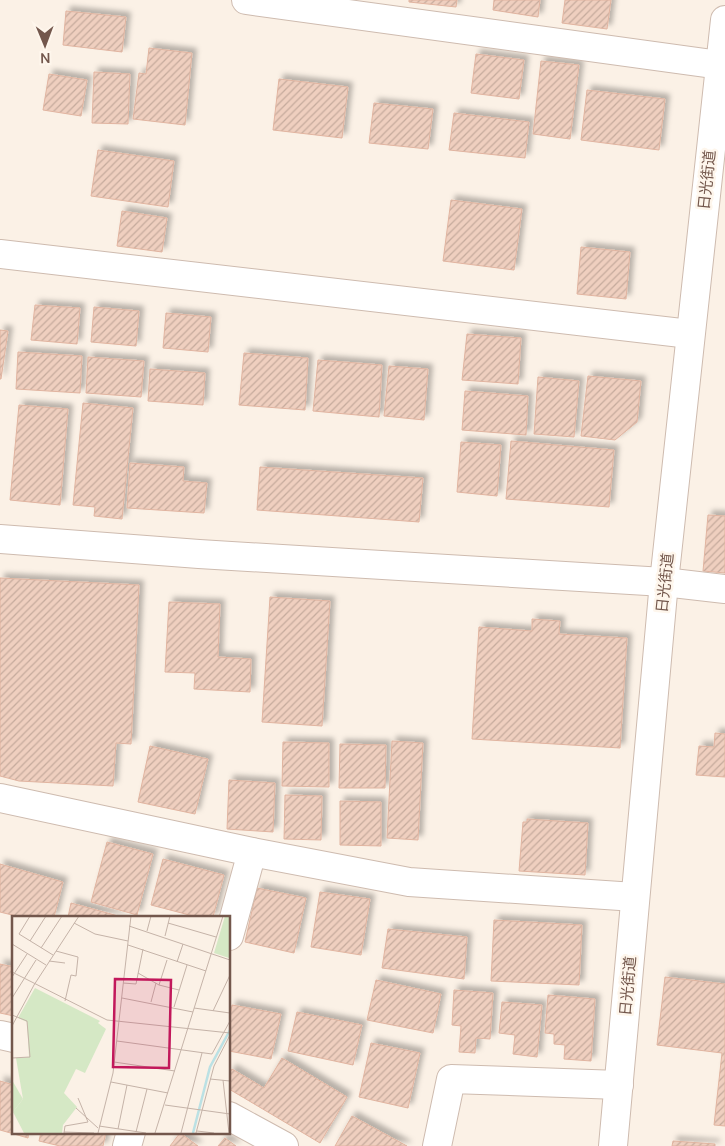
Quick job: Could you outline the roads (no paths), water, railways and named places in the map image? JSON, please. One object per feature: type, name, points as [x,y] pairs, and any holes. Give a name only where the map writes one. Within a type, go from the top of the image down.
[{"type":"street","points":[[246,0],[720,64]]},
{"type":"street","name":"日光街道","points":[[613,1146],[664,582],[725,20]]},
{"type":"street","points":[[0,254],[690,334]]},
{"type":"street","points":[[0,539],[198,554],[664,582],[725,589]]},
{"type":"street","points":[[0,798],[252,852],[409,882],[635,897]]},
{"type":"street","points":[[230,932],[252,852]]},
{"type":"street","points":[[437,1146],[451,1079],[619,1085]]},
{"type":"street","points":[[230,1117],[284,1146]]}]
